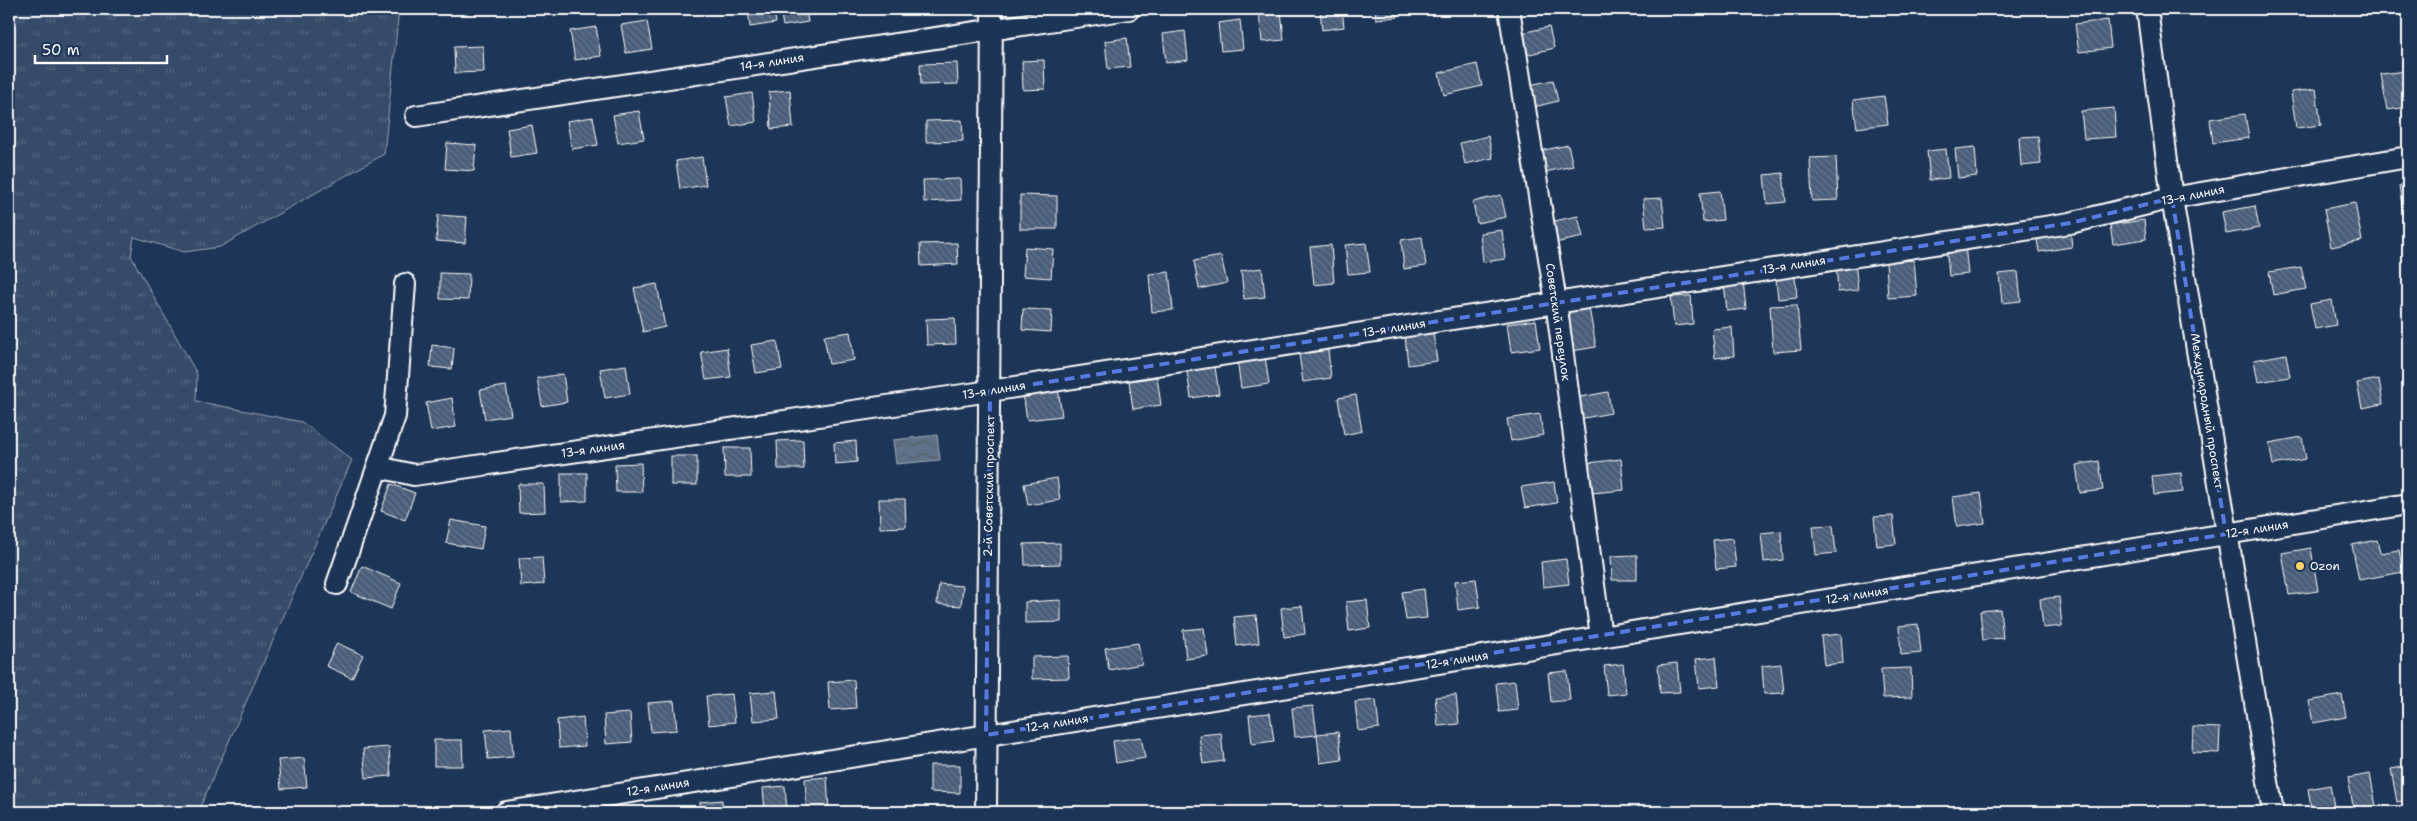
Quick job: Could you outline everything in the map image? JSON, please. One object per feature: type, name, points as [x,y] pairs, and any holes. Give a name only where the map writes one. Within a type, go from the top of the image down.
[{"type":"street","name":"2-й Советский проспект","points":[[986,812],[992,9]]},
{"type":"street","name":"14-я линия","points":[[416,116],[1129,9]]},
{"type":"street","name":"Советский переулок","points":[[1509,9],[1556,302],[1600,637]]},
{"type":"street","name":"Международный проспект","points":[[2147,9],[2172,198],[2226,534],[2274,812]]},
{"type":"street","name":"13-я линия","points":[[378,467],[414,475],[990,391],[2070,223],[2172,198],[2408,157]]},
{"type":"street","points":[[337,584],[395,416],[405,284]]},
{"type":"street","name":"12-я линия","points":[[506,812],[543,809],[986,735],[1600,637],[2408,504]]},
{"type":"highlighted area","points":[[2172,198],[2226,534],[986,735],[990,391],[2070,223]]},
{"type":"green space","points":[[9,9],[399,9],[384,154],[220,247],[184,252],[134,237],[131,256],[197,374],[196,401],[302,422],[352,460],[198,812],[9,812]]},
{"type":"water","points":[[937,435],[940,460],[896,464],[893,440]]},
{"type":"building","points":[[748,9],[774,9],[776,23],[750,27]]},
{"type":"building","points":[[780,9],[806,9],[808,22],[783,26]]},
{"type":"building","points":[[1320,9],[1342,9],[1344,27],[1322,30]]},
{"type":"building","points":[[1375,9],[1397,9],[1398,17],[1376,19]]},
{"type":"building","points":[[2195,9],[2219,9],[2196,12]]},
{"type":"building","points":[[1281,11],[1284,40],[1262,42],[1259,14]]},
{"type":"building","points":[[1240,20],[1243,49],[1221,51],[1218,23]]},
{"type":"building","points":[[2108,20],[2111,48],[2079,52],[2075,24]]},
{"type":"building","points":[[647,21],[652,49],[626,53],[621,25]]},
{"type":"building","points":[[596,27],[601,56],[575,60],[570,31]]},
{"type":"building","points":[[1549,27],[1554,48],[1526,55],[1521,33]]},
{"type":"building","points":[[1185,31],[1188,60],[1166,63],[1163,34]]},
{"type":"building","points":[[1127,38],[1130,67],[1108,69],[1105,41]]},
{"type":"building","points":[[483,46],[484,72],[455,73],[454,47]]},
{"type":"building","points":[[1044,60],[1045,89],[1023,90],[1022,61]]},
{"type":"building","points":[[957,63],[958,84],[921,85],[920,64]]},
{"type":"building","points":[[1477,64],[1482,86],[1444,95],[1439,73]]},
{"type":"building","points":[[2406,71],[2408,107],[2387,110],[2381,74]]},
{"type":"building","points":[[1553,80],[1558,101],[1530,108],[1525,86]]},
{"type":"building","points":[[2316,89],[2321,125],[2296,128],[2291,92]]},
{"type":"building","points":[[790,90],[793,127],[771,129],[769,92]]},
{"type":"building","points":[[752,93],[756,122],[731,126],[726,97]]},
{"type":"building","points":[[1884,96],[1888,124],[1857,128],[1853,100]]},
{"type":"building","points":[[2114,108],[2116,137],[2084,139],[2081,111]]},
{"type":"building","points":[[639,111],[644,139],[618,143],[613,115]]},
{"type":"building","points":[[2245,114],[2249,138],[2213,143],[2210,119]]},
{"type":"building","points":[[593,117],[598,145],[572,149],[567,121]]},
{"type":"building","points":[[962,120],[963,141],[926,142],[926,121]]},
{"type":"building","points":[[532,125],[537,153],[511,157],[507,129]]},
{"type":"building","points":[[1488,136],[1493,158],[1465,164],[1460,143]]},
{"type":"building","points":[[2038,136],[2041,164],[2021,166],[2019,137]]},
{"type":"building","points":[[447,143],[476,145],[474,171],[445,169]]},
{"type":"building","points":[[1568,145],[1573,166],[1545,172],[1540,151]]},
{"type":"building","points":[[1975,147],[1977,176],[1958,178],[1955,149]]},
{"type":"building","points":[[1946,149],[1949,178],[1930,180],[1927,151]]},
{"type":"building","points":[[702,157],[706,185],[680,189],[676,161]]},
{"type":"building","points":[[1836,157],[1838,200],[1812,201],[1810,158]]},
{"type":"building","points":[[1783,173],[1786,202],[1767,204],[1764,175]]},
{"type":"building","points":[[960,179],[961,200],[924,202],[923,180]]},
{"type":"building","points":[[2408,184],[2408,210],[2403,211],[2399,186]]},
{"type":"building","points":[[1720,191],[1723,220],[1703,222],[1700,193]]},
{"type":"building","points":[[1020,195],[1057,196],[1057,229],[1020,229]]},
{"type":"building","points":[[1501,195],[1506,217],[1477,223],[1473,202]]},
{"type":"building","points":[[1662,198],[1665,227],[1646,228],[1643,199]]},
{"type":"building","points":[[2355,203],[2362,241],[2331,247],[2324,209]]},
{"type":"building","points":[[2255,206],[2259,228],[2226,234],[2222,212]]},
{"type":"building","points":[[438,215],[467,217],[465,243],[436,241]]},
{"type":"building","points":[[1578,216],[1583,237],[1555,243],[1550,222]]},
{"type":"building","points":[[2144,220],[2146,239],[2113,244],[2110,225]]},
{"type":"building","points":[[2070,228],[2072,247],[2039,252],[2036,232]]},
{"type":"building","points":[[1502,230],[1505,259],[1483,262],[1480,233]]},
{"type":"building","points":[[1422,237],[1426,266],[1404,269],[1401,240]]},
{"type":"building","points":[[957,243],[958,264],[921,266],[920,244]]},
{"type":"building","points":[[1366,243],[1370,272],[1348,274],[1345,245]]},
{"type":"building","points":[[1331,245],[1334,283],[1314,285],[1310,247]]},
{"type":"building","points":[[1965,245],[1968,274],[1949,276],[1946,247]]},
{"type":"building","points":[[1025,247],[1053,249],[1051,278],[1023,276]]},
{"type":"building","points":[[1221,256],[1227,283],[1199,289],[1194,261]]},
{"type":"building","points":[[1914,260],[1917,296],[1888,298],[1886,262]]},
{"type":"building","points":[[1855,261],[1858,290],[1838,292],[1836,263]]},
{"type":"building","points":[[2301,267],[2306,289],[2273,295],[2269,272]]},
{"type":"building","points":[[1262,268],[1265,297],[1244,299],[1241,271]]},
{"type":"building","points":[[1794,268],[1797,297],[1778,299],[1775,270]]},
{"type":"building","points":[[1169,272],[1173,310],[1152,312],[1149,274]]},
{"type":"building","points":[[2018,272],[2021,301],[2002,303],[1999,274]]},
{"type":"building","points":[[440,273],[469,274],[468,300],[440,299]]},
{"type":"building","points":[[1743,280],[1746,309],[1727,311],[1724,282]]},
{"type":"building","points":[[657,284],[665,327],[643,332],[634,288]]},
{"type":"building","points":[[1691,296],[1693,324],[1674,326],[1671,297]]},
{"type":"building","points":[[2332,300],[2336,325],[2315,329],[2310,304]]},
{"type":"building","points":[[1588,302],[1596,347],[1572,351],[1564,306]]},
{"type":"building","points":[[1797,305],[1801,350],[1773,352],[1770,306]]},
{"type":"building","points":[[1023,309],[1052,310],[1051,332],[1022,330]]},
{"type":"building","points":[[955,318],[956,344],[927,345],[926,319]]},
{"type":"building","points":[[1536,320],[1540,348],[1511,352],[1507,324]]},
{"type":"building","points":[[1732,327],[1734,356],[1715,358],[1712,329]]},
{"type":"building","points":[[850,332],[854,360],[829,364],[824,336]]},
{"type":"building","points":[[1433,333],[1437,361],[1408,365],[1405,337]]},
{"type":"building","points":[[777,341],[782,369],[756,373],[751,345]]},
{"type":"building","points":[[432,345],[454,348],[452,369],[430,367]]},
{"type":"building","points":[[727,348],[731,377],[706,380],[701,352]]},
{"type":"building","points":[[1328,350],[1331,378],[1303,382],[1299,354]]},
{"type":"building","points":[[2286,354],[2290,377],[2258,382],[2254,360]]},
{"type":"building","points":[[1265,356],[1269,384],[1241,388],[1237,360]]},
{"type":"building","points":[[626,365],[630,394],[605,398],[600,369]]},
{"type":"building","points":[[1215,367],[1219,394],[1191,398],[1187,371]]},
{"type":"building","points":[[563,374],[567,402],[542,406],[537,378]]},
{"type":"building","points":[[1157,377],[1161,405],[1133,409],[1129,381]]},
{"type":"building","points":[[2379,379],[2383,404],[2362,408],[2357,383]]},
{"type":"building","points":[[506,386],[511,415],[485,419],[480,390]]},
{"type":"building","points":[[1058,388],[1062,416],[1027,420],[1023,393]]},
{"type":"building","points":[[1608,392],[1611,413],[1579,419],[1575,398]]},
{"type":"building","points":[[1356,395],[1362,431],[1344,435],[1338,398]]},
{"type":"building","points":[[452,398],[456,427],[431,431],[426,403]]},
{"type":"building","points":[[2404,408],[2408,408],[2408,431]]},
{"type":"building","points":[[1540,414],[1543,435],[1511,441],[1507,419]]},
{"type":"building","points":[[2302,437],[2306,459],[2273,465],[2269,443]]},
{"type":"building","points":[[803,440],[804,469],[778,469],[777,441]]},
{"type":"building","points":[[856,441],[857,462],[835,464],[834,443]]},
{"type":"building","points":[[724,448],[750,448],[751,477],[725,477]]},
{"type":"building","points":[[671,456],[697,456],[697,485],[671,485]]},
{"type":"building","points":[[1621,459],[1624,490],[1592,493],[1588,463]]},
{"type":"building","points":[[2099,461],[2103,490],[2080,493],[2076,465]]},
{"type":"building","points":[[641,463],[642,492],[616,492],[615,464]]},
{"type":"building","points":[[561,473],[587,473],[587,501],[561,502]]},
{"type":"building","points":[[2181,473],[2183,492],[2154,495],[2152,476]]},
{"type":"building","points":[[1057,478],[1060,500],[1028,505],[1024,484]]},
{"type":"building","points":[[1554,482],[1557,503],[1525,508],[1521,487]]},
{"type":"building","points":[[391,484],[415,493],[405,520],[381,511]]},
{"type":"building","points":[[518,484],[544,484],[545,512],[519,513]]},
{"type":"building","points":[[1981,493],[1985,523],[1957,527],[1953,497]]},
{"type":"building","points":[[879,499],[905,499],[906,527],[880,528]]},
{"type":"building","points":[[1893,516],[1896,544],[1877,546],[1874,517]]},
{"type":"building","points":[[451,520],[485,526],[481,549],[446,543]]},
{"type":"building","points":[[1833,525],[1836,553],[1816,555],[1813,526]]},
{"type":"building","points":[[1781,531],[1783,560],[1764,562],[1761,533]]},
{"type":"building","points":[[1733,538],[1736,567],[1716,569],[1713,540]]},
{"type":"building","points":[[2377,540],[2380,553],[2399,550],[2403,572],[2359,580],[2352,545]]},
{"type":"building","points":[[1060,543],[1060,564],[1025,565],[1024,544]]},
{"type":"building","points":[[2311,548],[2318,591],[2289,595],[2282,553]]},
{"type":"building","points":[[1637,555],[1637,580],[1612,580],[1611,556]]},
{"type":"building","points":[[542,557],[544,584],[521,586],[519,558]]},
{"type":"building","points":[[1566,559],[1569,584],[1543,587],[1541,562]]},
{"type":"building","points":[[362,566],[401,583],[391,609],[351,592]]},
{"type":"building","points":[[1476,579],[1480,607],[1458,610],[1455,581]]},
{"type":"building","points":[[939,584],[963,586],[961,606],[937,604]]},
{"type":"building","points":[[1424,589],[1427,618],[1406,620],[1402,592]]},
{"type":"building","points":[[2059,597],[2062,626],[2043,628],[2040,599]]},
{"type":"building","points":[[1061,600],[1061,622],[1025,623],[1025,602]]},
{"type":"building","points":[[1367,600],[1370,628],[1349,631],[1346,602]]},
{"type":"building","points":[[1302,606],[1305,634],[1284,637],[1281,608]]},
{"type":"building","points":[[2000,609],[2003,638],[1983,640],[1980,611]]},
{"type":"building","points":[[1256,615],[1259,643],[1237,646],[1234,617]]},
{"type":"building","points":[[1918,624],[1921,653],[1901,655],[1899,626]]},
{"type":"building","points":[[1204,628],[1208,656],[1186,659],[1183,630]]},
{"type":"building","points":[[1841,634],[1843,663],[1824,665],[1821,636]]},
{"type":"building","points":[[337,643],[363,655],[352,678],[326,666]]},
{"type":"building","points":[[1138,643],[1142,664],[1109,670],[1105,648]]},
{"type":"building","points":[[1068,656],[1069,678],[1032,679],[1032,657]]},
{"type":"building","points":[[1716,657],[1719,686],[1699,688],[1696,659]]},
{"type":"building","points":[[1677,663],[1680,692],[1660,693],[1658,665]]},
{"type":"building","points":[[1623,664],[1626,693],[1607,695],[1604,666]]},
{"type":"building","points":[[1781,664],[1784,693],[1764,694],[1762,666]]},
{"type":"building","points":[[1911,668],[1912,697],[1883,698],[1881,669]]},
{"type":"building","points":[[1567,671],[1570,700],[1551,702],[1548,673]]},
{"type":"building","points":[[854,680],[856,708],[830,710],[828,682]]},
{"type":"building","points":[[1515,681],[1518,710],[1499,712],[1496,683]]},
{"type":"building","points":[[776,691],[779,719],[753,721],[750,693]]},
{"type":"building","points":[[732,694],[735,722],[709,725],[706,696]]},
{"type":"building","points":[[1456,695],[1459,724],[1438,726],[1435,697]]},
{"type":"building","points":[[2342,695],[2346,717],[2313,723],[2309,701]]},
{"type":"building","points":[[1376,700],[1379,728],[1358,731],[1355,702]]},
{"type":"building","points":[[674,701],[677,730],[651,732],[648,703]]},
{"type":"building","points":[[1313,706],[1317,735],[1295,737],[1292,708]]},
{"type":"building","points":[[630,713],[632,742],[606,744],[604,715]]},
{"type":"building","points":[[1270,713],[1274,741],[1252,744],[1249,715]]},
{"type":"building","points":[[583,717],[585,746],[559,748],[557,720]]},
{"type":"building","points":[[2193,727],[2220,728],[2219,753],[2192,752]]},
{"type":"building","points":[[511,728],[513,757],[488,759],[485,730]]},
{"type":"building","points":[[1338,732],[1342,760],[1320,763],[1317,734]]},
{"type":"building","points":[[1221,733],[1224,761],[1203,764],[1199,735]]},
{"type":"building","points":[[1141,737],[1145,758],[1116,763],[1113,741]]},
{"type":"building","points":[[434,740],[462,740],[463,766],[434,766]]},
{"type":"building","points":[[389,747],[391,776],[366,778],[363,749]]},
{"type":"building","points":[[304,758],[307,787],[281,789],[278,760]]},
{"type":"building","points":[[930,765],[960,765],[960,793],[930,792]]},
{"type":"building","points":[[2408,766],[2408,800],[2397,802],[2391,769]]},
{"type":"building","points":[[2370,774],[2376,806],[2354,811],[2348,778]]},
{"type":"building","points":[[827,777],[829,812],[807,812],[805,779]]},
{"type":"building","points":[[2330,785],[2335,812],[2312,812],[2308,789]]},
{"type":"building","points":[[785,786],[787,812],[765,812],[763,788]]},
{"type":"building","points":[[722,800],[722,812],[700,812],[700,802]]},
{"type":"building","points":[[1080,806],[1080,812],[1046,812],[1046,808]]},
{"type":"place","name":"Ozon","points":[[2300,566]]}]
